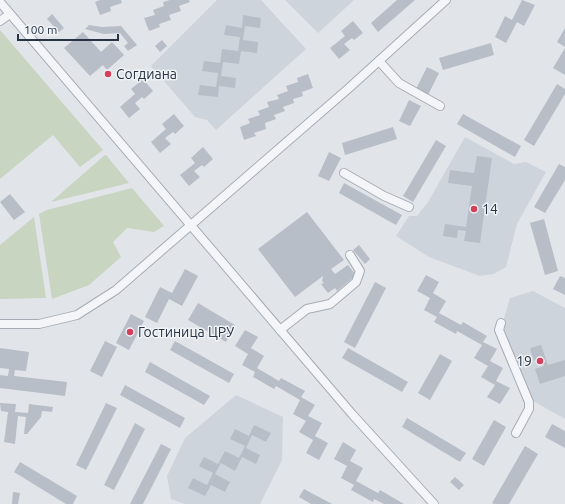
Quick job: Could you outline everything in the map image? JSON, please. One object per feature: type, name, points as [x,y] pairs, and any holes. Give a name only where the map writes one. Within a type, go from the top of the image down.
[{"type":"street","points":[[0,324],[39,324],[77,315],[116,290],[379,61],[446,0]]},
{"type":"street","points":[[0,2],[190,226],[434,504]]},
{"type":"street","points":[[0,21],[10,14]]},
{"type":"street","points":[[379,61],[398,83],[440,106]]},
{"type":"street","points":[[344,173],[384,196],[409,206]]},
{"type":"street","points":[[280,330],[306,309],[330,304],[356,282],[360,271],[350,255]]},
{"type":"street","points":[[502,323],[499,330],[529,402],[529,409],[516,432]]},
{"type":"shaded area","points":[[217,0],[261,0],[306,49],[216,130],[207,120],[195,117],[151,66]]},
{"type":"shaded area","points":[[285,0],[354,0],[318,33]]},
{"type":"shaded area","name":"14","points":[[465,137],[514,164],[526,162],[546,172],[517,224],[506,267],[494,274],[480,276],[429,257],[396,236],[409,216],[417,216],[428,202]]},
{"type":"shaded area","name":"19","points":[[533,291],[565,308],[565,419],[526,397],[502,325],[510,298]]},
{"type":"shaded area","points":[[236,395],[283,417],[282,460],[260,504],[185,504],[171,499],[167,476],[185,438]]},
{"type":"green space","points":[[0,30],[103,150],[80,167],[53,135],[0,179]]},
{"type":"green space","points":[[105,155],[129,183],[51,202]]},
{"type":"green space","points":[[132,188],[164,226],[154,232],[127,228],[113,242],[121,257],[89,285],[52,299],[39,214],[47,210]]},
{"type":"green space","points":[[34,217],[46,298],[0,299],[0,245]]},
{"type":"building","points":[[100,0],[121,0],[122,3],[110,7],[111,11],[100,15],[95,2]]},
{"type":"building","points":[[170,0],[189,0],[190,2],[179,6],[181,11],[169,15],[171,20],[159,24],[160,27],[149,31],[144,18],[155,15],[153,10],[164,6],[163,2]]},
{"type":"building","points":[[397,0],[415,0],[378,32],[371,23]]},
{"type":"building","points":[[522,0],[535,5],[524,26],[517,22],[506,43],[495,37],[505,16],[512,20]]},
{"type":"building","points":[[52,14],[64,28],[59,32],[47,19]]},
{"type":"building","points":[[243,15],[261,18],[260,28],[245,26],[243,40],[258,42],[257,53],[241,51],[239,64],[223,62],[221,76],[236,78],[235,88],[219,86],[218,97],[198,95],[200,85],[216,87],[218,73],[202,71],[204,61],[220,63],[222,49],[238,51],[240,37],[224,35],[226,25],[242,28]]},
{"type":"building","points":[[353,21],[363,33],[354,40],[352,38],[344,44],[350,50],[339,59],[330,48],[345,36],[341,31]]},
{"type":"building","points":[[89,25],[102,27],[121,26],[137,45],[128,51],[124,46],[128,43],[120,33],[104,34],[85,29]]},
{"type":"building","points":[[565,28],[565,47],[557,42]]},
{"type":"building","points":[[83,32],[101,52],[112,42],[124,55],[107,70],[103,65],[90,76],[64,48]]},
{"type":"building","points":[[162,40],[167,46],[160,52],[155,46]]},
{"type":"building","points":[[491,43],[494,55],[443,70],[439,58]]},
{"type":"building","points":[[565,48],[565,75],[553,68]]},
{"type":"building","points":[[427,67],[439,73],[427,97],[415,91]]},
{"type":"building","points":[[308,74],[313,88],[302,92],[303,96],[293,99],[294,103],[283,107],[285,111],[274,115],[276,119],[265,123],[266,129],[254,133],[256,136],[244,140],[240,127],[250,123],[248,119],[260,115],[258,111],[269,107],[267,102],[279,99],[277,95],[288,91],[286,86],[298,82],[297,78]]},
{"type":"building","points":[[143,79],[153,91],[144,99],[142,97],[135,103],[140,109],[129,118],[120,107],[135,94],[131,89]]},
{"type":"building","points":[[557,84],[565,89],[565,94],[534,146],[524,140]]},
{"type":"building","points":[[409,100],[421,106],[410,126],[399,121]]},
{"type":"building","points":[[174,114],[184,126],[175,134],[173,132],[165,138],[171,144],[160,153],[151,142],[166,129],[162,124]]},
{"type":"building","points":[[463,114],[521,146],[515,157],[457,124]]},
{"type":"building","points":[[393,127],[397,139],[345,155],[342,143]]},
{"type":"building","points":[[436,140],[446,146],[413,202],[403,196]]},
{"type":"building","points":[[203,147],[213,159],[204,167],[202,165],[194,171],[200,177],[189,186],[180,175],[195,163],[191,158]]},
{"type":"building","points":[[329,152],[341,158],[329,181],[318,176]]},
{"type":"building","points":[[477,156],[492,158],[480,243],[464,241],[466,231],[458,230],[457,238],[443,236],[445,224],[466,227],[472,186],[448,183],[450,170],[474,173]]},
{"type":"building","points":[[559,164],[565,167],[565,180],[545,213],[534,207]]},
{"type":"building","points":[[344,183],[402,215],[396,225],[339,193]]},
{"type":"building","points":[[10,194],[25,212],[14,220],[0,202]]},
{"type":"building","points":[[307,212],[344,260],[331,269],[335,274],[348,265],[356,275],[337,291],[335,288],[328,293],[321,284],[324,283],[322,281],[323,276],[295,297],[258,249]]},
{"type":"building","points":[[544,219],[558,271],[545,275],[530,223]]},
{"type":"building","points":[[359,245],[370,259],[365,264],[353,250]]},
{"type":"building","points":[[185,269],[198,276],[182,306],[169,299],[157,323],[145,317],[160,287],[172,293]]},
{"type":"building","points":[[426,275],[439,282],[433,293],[446,301],[439,313],[461,325],[463,322],[487,336],[483,342],[497,349],[490,361],[503,368],[496,381],[510,388],[500,404],[487,397],[495,385],[481,377],[488,366],[474,358],[482,345],[457,331],[456,334],[434,322],[437,317],[424,310],[430,298],[417,291]]},
{"type":"building","points":[[560,276],[565,278],[565,295],[553,289]]},
{"type":"building","points":[[375,282],[386,288],[355,348],[344,342]]},
{"type":"building","points":[[198,303],[235,325],[226,342],[188,320]]},
{"type":"building","name":"Гостиница ЦРУ","points":[[131,314],[144,321],[129,350],[116,343]]},
{"type":"building","points":[[245,330],[258,337],[251,348],[264,356],[257,368],[279,381],[281,378],[305,391],[301,397],[315,405],[308,416],[322,423],[315,436],[328,443],[319,460],[306,453],[313,440],[299,432],[306,421],[293,414],[300,400],[276,386],[274,389],[253,377],[255,372],[242,365],[248,354],[235,346]]},
{"type":"building","points":[[105,341],[117,347],[102,377],[90,371]]},
{"type":"building","points":[[175,341],[234,374],[229,383],[170,350]]},
{"type":"building","points":[[541,345],[548,365],[565,360],[565,376],[540,384],[535,369],[544,366],[542,359],[534,361],[530,348]]},
{"type":"building","points":[[0,348],[29,352],[26,371],[15,370],[14,376],[67,382],[65,396],[0,388],[0,375],[8,376],[9,369],[0,368]]},
{"type":"building","points":[[348,348],[408,382],[402,392],[342,358]]},
{"type":"building","points":[[440,354],[452,361],[430,400],[418,393]]},
{"type":"building","points":[[150,362],[210,396],[204,405],[145,372]]},
{"type":"building","points":[[125,385],[185,418],[180,428],[120,395]]},
{"type":"building","points":[[0,403],[16,404],[15,412],[28,413],[29,404],[53,407],[52,412],[42,411],[41,417],[27,434],[24,434],[26,417],[18,416],[15,444],[4,442],[8,412],[1,411]]},
{"type":"building","points":[[106,403],[117,408],[86,470],[76,465]]},
{"type":"building","points":[[407,418],[466,453],[460,462],[402,427]]},
{"type":"building","points":[[494,420],[506,427],[484,466],[472,459]]},
{"type":"building","points":[[135,423],[145,429],[114,490],[104,485]]},
{"type":"building","points":[[552,424],[565,431],[565,448],[545,437]]},
{"type":"building","points":[[254,425],[271,433],[266,442],[252,435],[246,448],[260,455],[256,464],[242,457],[235,471],[221,463],[215,474],[230,482],[225,492],[211,485],[205,496],[188,488],[193,478],[207,485],[213,473],[199,466],[204,457],[218,464],[225,451],[239,458],[245,446],[230,439],[235,429],[249,436]]},
{"type":"building","points":[[343,442],[356,450],[350,461],[363,468],[356,481],[378,493],[380,490],[404,504],[384,504],[374,499],[373,502],[351,490],[354,485],[341,478],[347,466],[334,459]]},
{"type":"building","points":[[161,444],[171,449],[143,504],[130,504]]},
{"type":"building","points":[[525,446],[538,454],[509,504],[492,503]]},
{"type":"building","points":[[20,462],[77,496],[73,504],[66,504],[14,472]]},
{"type":"building","points":[[455,477],[464,485],[459,490],[450,482]]},
{"type":"building","points":[[304,489],[332,504],[311,504],[299,497]]},
{"type":"building","points":[[13,492],[20,493],[18,504],[12,504]]},
{"type":"place","name":"Согдиана","points":[[108,74]]},
{"type":"place","name":"14","points":[[474,209]]},
{"type":"place","name":"Гостиница ЦРУ","points":[[130,332]]},
{"type":"place","name":"19","points":[[540,361]]}]
